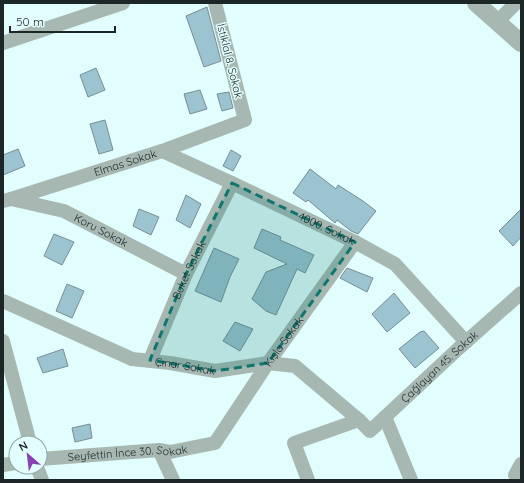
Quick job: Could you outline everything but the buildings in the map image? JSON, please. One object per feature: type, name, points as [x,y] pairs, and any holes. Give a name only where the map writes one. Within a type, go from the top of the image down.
[{"type":"street","points":[[3,43],[83,9],[123,3]]},
{"type":"street","name":"İstiklal 8. Sokak","points":[[215,3],[245,120]]},
{"type":"street","points":[[476,3],[521,42]]},
{"type":"street","points":[[497,22],[516,3]]},
{"type":"street","name":"Elmas Sokak","points":[[7,200],[162,151],[245,120]]},
{"type":"street","name":"4000. Sokak","points":[[162,151],[355,242],[395,264],[466,342]]},
{"type":"street","name":"Buket Sokak","points":[[150,360],[186,274],[232,183]]},
{"type":"street","name":"Koru Sokak","points":[[7,200],[64,211],[186,274]]},
{"type":"street","name":"Kışla Sokak","points":[[215,443],[268,363],[355,242]]},
{"type":"street","name":"Çağlayan 45. Sokak","points":[[359,420],[370,431],[466,342],[521,294]]},
{"type":"street","name":"Çınar Sokak","points":[[3,301],[132,359],[150,360],[215,371],[268,363],[294,366],[359,420]]},
{"type":"street","points":[[3,341],[28,435]]},
{"type":"street","points":[[385,417],[411,480]]},
{"type":"street","points":[[308,480],[294,442],[359,420]]},
{"type":"street","name":"Seyfettin İnce 30. Sokak","points":[[48,458],[159,450],[170,452],[215,443]]},
{"type":"street","points":[[159,450],[172,480]]},
{"type":"highlighted area","points":[[232,183],[355,242],[268,363],[215,371],[150,360],[186,274]]}]
